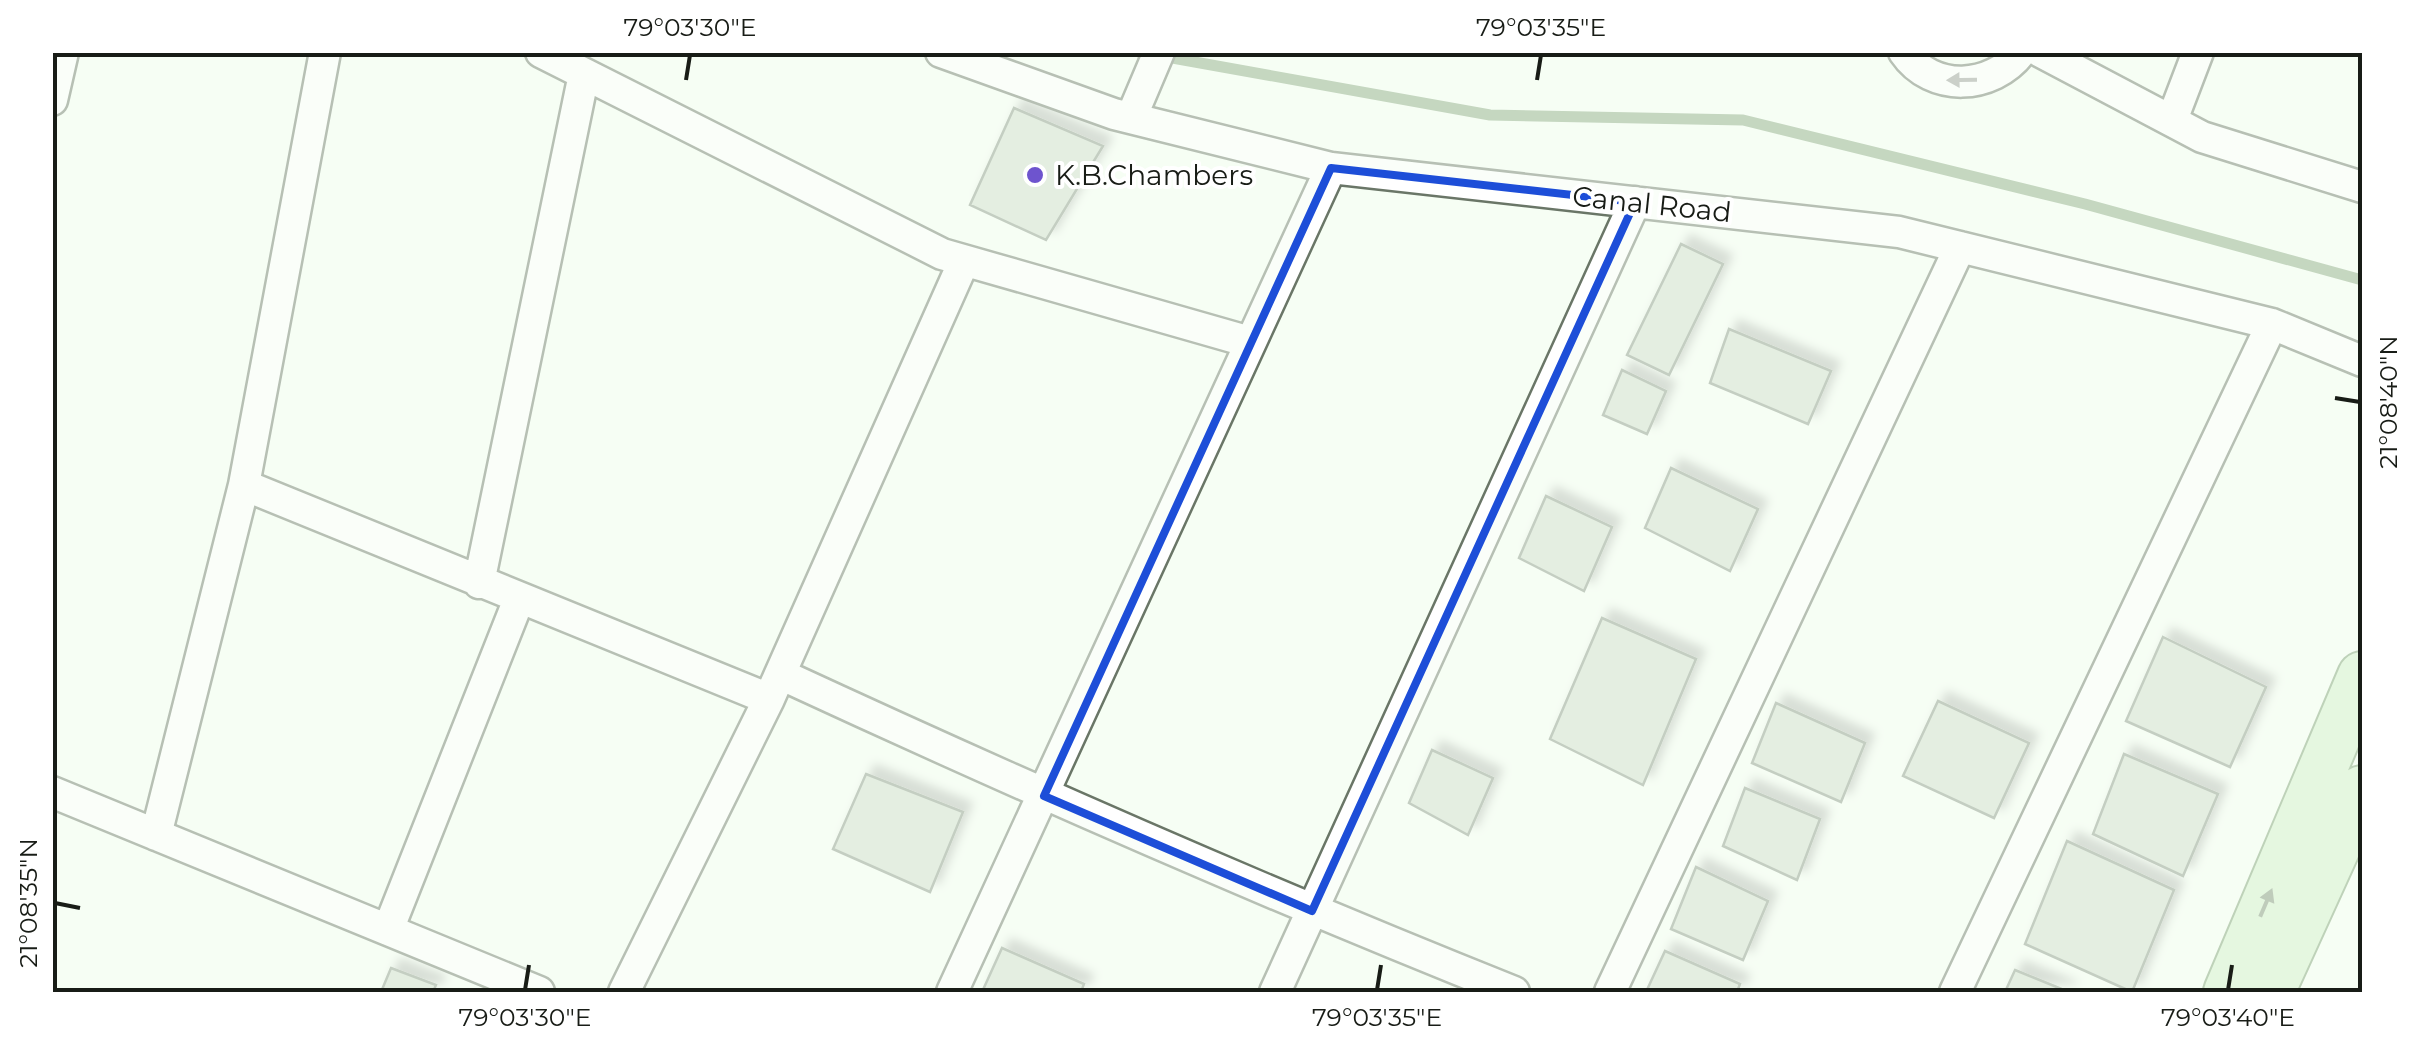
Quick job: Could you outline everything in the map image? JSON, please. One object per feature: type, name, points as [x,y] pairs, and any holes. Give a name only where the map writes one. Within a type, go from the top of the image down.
[{"type":"main road","points":[[2228,992],[2362,676]]},
{"type":"main road","points":[[2270,992],[2362,790]]},
{"type":"street","points":[[52,100],[63,52]]},
{"type":"street","points":[[156,834],[244,485],[325,52]]},
{"type":"street","points":[[541,52],[942,254],[1250,342]]},
{"type":"street","name":"Canal Road","points":[[941,52],[1131,118],[1331,168],[1899,232],[2272,324],[2362,361]]},
{"type":"street","points":[[1131,118],[1159,52]]},
{"type":"street","points":[[1904,52],[1926,73],[1947,82],[1970,82],[1993,76],[2012,64],[2021,52]]},
{"type":"street","points":[[2041,52],[2202,137],[2362,187]]},
{"type":"street","points":[[2172,120],[2198,52]]},
{"type":"street","points":[[480,583],[584,74]]},
{"type":"street","points":[[952,992],[1331,168]]},
{"type":"street","points":[[1275,992],[1635,202]]},
{"type":"street","points":[[1610,992],[1960,247]]},
{"type":"street","points":[[624,992],[774,686],[964,261]]},
{"type":"street","points":[[1954,992],[2272,324]]},
{"type":"street","points":[[244,485],[520,600],[774,686],[1514,992]]},
{"type":"street","points":[[388,930],[520,600]]},
{"type":"street","points":[[52,792],[538,992]]},
{"type":"highlighted area","points":[[1331,168],[1635,202],[1312,911],[1044,796]]},
{"type":"building","name":"K.B.Chambers","points":[[1014,108],[1103,146],[1046,240],[970,205]]},
{"type":"building","points":[[1681,244],[1723,264],[1669,375],[1627,355]]},
{"type":"building","points":[[1729,329],[1831,371],[1808,424],[1710,383]]},
{"type":"building","points":[[1622,370],[1666,391],[1647,434],[1603,415]]},
{"type":"building","points":[[1671,468],[1758,509],[1730,571],[1645,528]]},
{"type":"building","points":[[1546,496],[1612,527],[1584,591],[1519,558]]},
{"type":"building","points":[[1602,618],[1696,659],[1643,785],[1550,739]]},
{"type":"building","points":[[2163,637],[2266,687],[2230,767],[2126,721]]},
{"type":"building","points":[[1938,701],[2029,743],[1994,818],[1903,776]]},
{"type":"building","points":[[1776,703],[1865,743],[1841,802],[1752,763]]},
{"type":"building","points":[[1432,750],[1493,778],[1468,835],[1409,803]]},
{"type":"building","points":[[2124,754],[2218,794],[2183,876],[2093,834]]},
{"type":"building","points":[[866,774],[963,812],[930,892],[833,849]]},
{"type":"building","points":[[1745,788],[1820,819],[1797,880],[1723,846]]},
{"type":"building","points":[[2067,841],[2174,890],[2132,992],[2025,944]]},
{"type":"building","points":[[1696,867],[1768,901],[1743,960],[1671,929]]},
{"type":"building","points":[[1002,948],[1084,984],[1081,992],[982,992]]},
{"type":"building","points":[[1665,951],[1740,984],[1737,992],[1646,992]]},
{"type":"building","points":[[391,968],[436,985],[433,992],[381,992]]},
{"type":"building","points":[[2015,970],[2069,992],[2005,992]]},
{"type":"waterway","points":[[1139,52],[1490,115],[1743,120],[2085,204],[2362,280]]},
{"type":"place","name":"K.B.Chambers","points":[[1035,175]]}]
